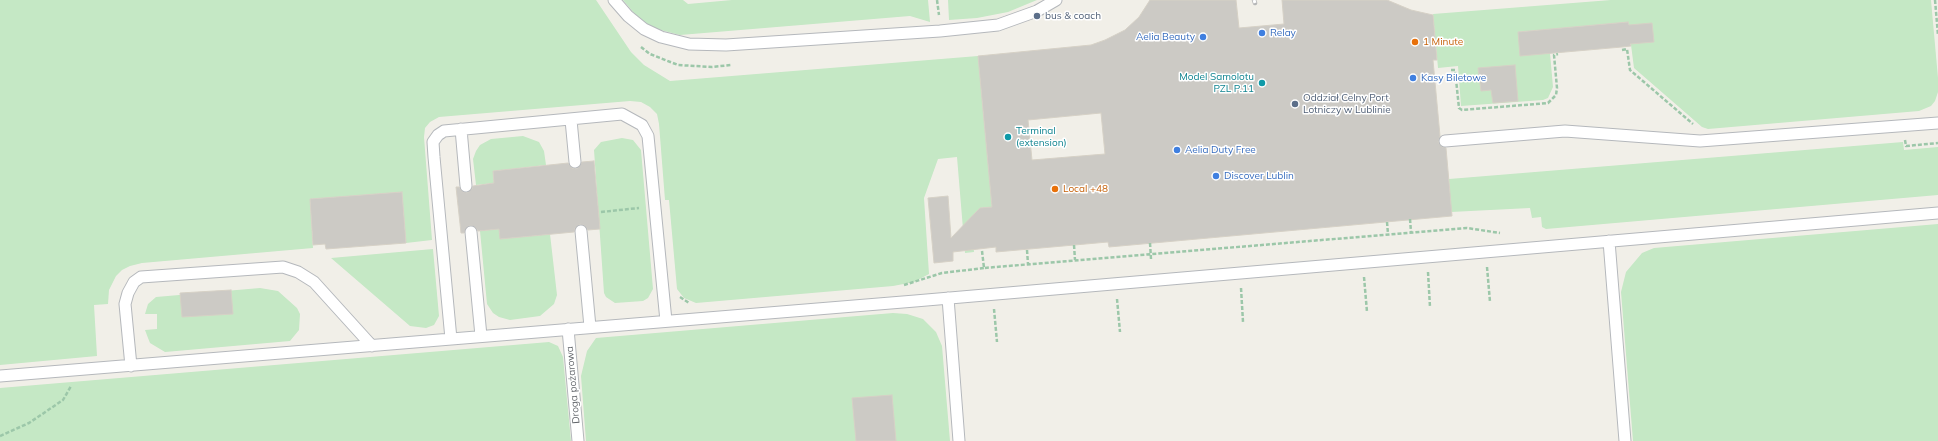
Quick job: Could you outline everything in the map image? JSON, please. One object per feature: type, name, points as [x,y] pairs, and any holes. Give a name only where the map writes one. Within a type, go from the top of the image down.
[{"type":"lane","points":[[614,0],[628,16],[644,29],[661,37],[689,44],[726,46],[940,31],[998,25],[1036,11],[1056,0]]},
{"type":"lane","points":[[451,338],[434,142],[438,135],[444,130],[571,120],[622,114],[642,125],[648,136],[666,321]]},
{"type":"lane","points":[[571,120],[575,162]]},
{"type":"lane","points":[[1445,141],[1565,131],[1700,141],[1938,123]]},
{"type":"lane","points":[[461,129],[466,186]]},
{"type":"lane","points":[[0,376],[372,346],[568,328],[948,298],[1938,213]]},
{"type":"lane","points":[[581,231],[590,327]]},
{"type":"lane","points":[[471,232],[481,336]]},
{"type":"lane","points":[[1609,241],[1625,441]]},
{"type":"lane","points":[[131,366],[125,304],[128,293],[134,282],[141,277],[283,267],[298,272],[314,282],[372,346]]},
{"type":"lane","points":[[948,298],[959,441]]},
{"type":"lane","name":"Droga pożarowa","points":[[568,328],[578,441]]},
{"type":"path","points":[[1934,0],[1938,35]]},
{"type":"path","points":[[1622,50],[1627,49],[1630,70],[1698,128]]},
{"type":"path","points":[[1451,70],[1455,70],[1459,108],[1462,110],[1548,103],[1556,95],[1557,88],[1554,54],[1558,54]]},
{"type":"path","points":[[601,212],[655,207]]},
{"type":"path","points":[[1410,219],[1412,232]]},
{"type":"path","points":[[1387,222],[1388,234]]},
{"type":"path","points":[[900,286],[942,273],[1028,264],[1467,228],[1504,234]]},
{"type":"path","points":[[1150,243],[1151,259]]},
{"type":"path","points":[[1074,245],[1075,260]]},
{"type":"path","points":[[1027,250],[1028,264]]},
{"type":"path","points":[[982,251],[984,268]]},
{"type":"path","points":[[1428,272],[1430,307]]},
{"type":"path","points":[[1364,277],[1367,312]]},
{"type":"path","points":[[1241,288],[1243,322]]},
{"type":"path","points":[[678,293],[683,300],[689,304],[696,304]]},
{"type":"path","points":[[1117,298],[1120,332]]},
{"type":"path","points":[[0,436],[29,423],[63,400],[81,370]]},
{"type":"green space","points":[[0,0],[596,0],[631,52],[644,65],[670,81],[978,56],[992,207],[980,208],[974,214],[971,222],[974,252],[965,253],[957,157],[938,159],[924,198],[929,274],[914,282],[893,286],[696,303],[684,298],[677,289],[669,200],[665,200],[659,124],[657,114],[650,107],[641,102],[630,101],[439,117],[430,122],[425,128],[424,137],[432,240],[406,243],[402,192],[310,199],[313,248],[142,263],[130,266],[122,270],[116,276],[109,290],[108,304],[94,305],[97,356],[0,365]]},
{"type":"green space","points":[[623,0],[683,0],[688,4],[732,0],[928,0],[930,22],[910,16],[680,35],[649,27],[639,19]]},
{"type":"green space","points":[[948,0],[1037,0],[1008,12],[977,18],[949,20]]},
{"type":"green space","points":[[1611,0],[1931,0],[1938,92],[1935,101],[1931,106],[1919,111],[1708,129],[1702,127],[1634,68],[1628,22],[1518,32],[1550,53],[1553,87],[1548,98],[1543,100],[1461,106],[1458,66],[1438,68],[1433,14]]},
{"type":"green space","points":[[523,136],[539,142],[544,151],[546,165],[493,171],[494,183],[476,185],[473,159],[480,145],[491,139]]},
{"type":"green space","points":[[622,138],[633,140],[641,150],[653,289],[648,298],[643,301],[615,303],[606,297],[604,293],[594,150],[601,142]]},
{"type":"green space","points":[[1903,142],[1904,150],[1938,147],[1938,195],[1546,229],[1542,227],[1541,217],[1532,218],[1530,208],[1451,212],[1449,179]]},
{"type":"green space","points":[[1938,224],[1938,441],[1633,441],[1621,292],[1626,272],[1642,253],[1654,248]]},
{"type":"green space","points":[[499,229],[501,239],[550,234],[557,295],[554,304],[540,316],[510,320],[499,317],[493,313],[487,304],[480,231]]},
{"type":"green space","points":[[433,249],[439,316],[434,325],[426,328],[410,326],[331,258]]},
{"type":"green space","points":[[260,288],[278,291],[297,308],[300,314],[299,330],[290,341],[165,352],[150,343],[145,330],[157,329],[157,314],[145,314],[148,304],[156,297]]},
{"type":"green space","points":[[893,313],[907,314],[923,319],[936,332],[942,346],[950,441],[586,441],[581,376],[587,351],[596,338]]},
{"type":"green space","points":[[549,342],[558,346],[563,357],[571,441],[0,441],[0,388]]},
{"type":"building","points":[[1150,0],[1236,0],[1239,28],[1284,24],[1282,0],[1387,0],[1411,10],[1433,15],[1437,60],[1433,60],[1440,136],[1438,142],[1442,147],[1446,148],[1452,216],[1109,247],[1108,242],[996,252],[996,247],[953,252],[953,261],[934,263],[928,198],[948,196],[951,238],[980,208],[992,207],[978,56],[1091,45],[1125,30],[1139,17]],"holes":[[[1101,113],[1105,154],[1032,160],[1028,120]]]},
{"type":"building","points":[[1628,22],[1629,25],[1652,23],[1654,42],[1630,44],[1631,46],[1622,47],[1520,56],[1518,32]]},
{"type":"building","points":[[1515,65],[1518,101],[1493,103],[1491,90],[1481,91],[1478,68]]},
{"type":"building","points":[[594,161],[600,229],[588,230],[584,225],[580,224],[575,228],[574,232],[500,239],[499,229],[478,231],[471,225],[467,227],[464,233],[461,233],[456,187],[459,187],[463,192],[467,193],[473,186],[494,183],[493,171],[568,163],[572,168],[576,169],[582,162]]},
{"type":"building","points":[[402,192],[406,243],[326,249],[325,244],[313,245],[310,199]]},
{"type":"building","points":[[231,290],[233,314],[182,317],[180,293]]},
{"type":"building","points":[[892,395],[896,441],[856,441],[852,398]]},
{"type":"place","name":"bus & coach","points":[[1037,16]]},
{"type":"place","name":"Relay","points":[[1262,33]]},
{"type":"place","name":"Aelia Beauty","points":[[1203,37]]},
{"type":"place","name":"1 Minute","points":[[1415,42]]},
{"type":"place","name":"Kasy Biletowe","points":[[1413,78]]},
{"type":"place","name":"Model Samolotu PZL P.11","points":[[1262,83]]},
{"type":"place","name":"Oddział Celny Port Lotniczy w Lublinie","points":[[1295,104]]},
{"type":"place","name":"Terminal (extension)","points":[[1008,137]]},
{"type":"place","name":"Aelia Duty Free","points":[[1177,150]]},
{"type":"place","name":"Discover Lublin","points":[[1216,176]]},
{"type":"place","name":"Local +48","points":[[1055,189]]}]
